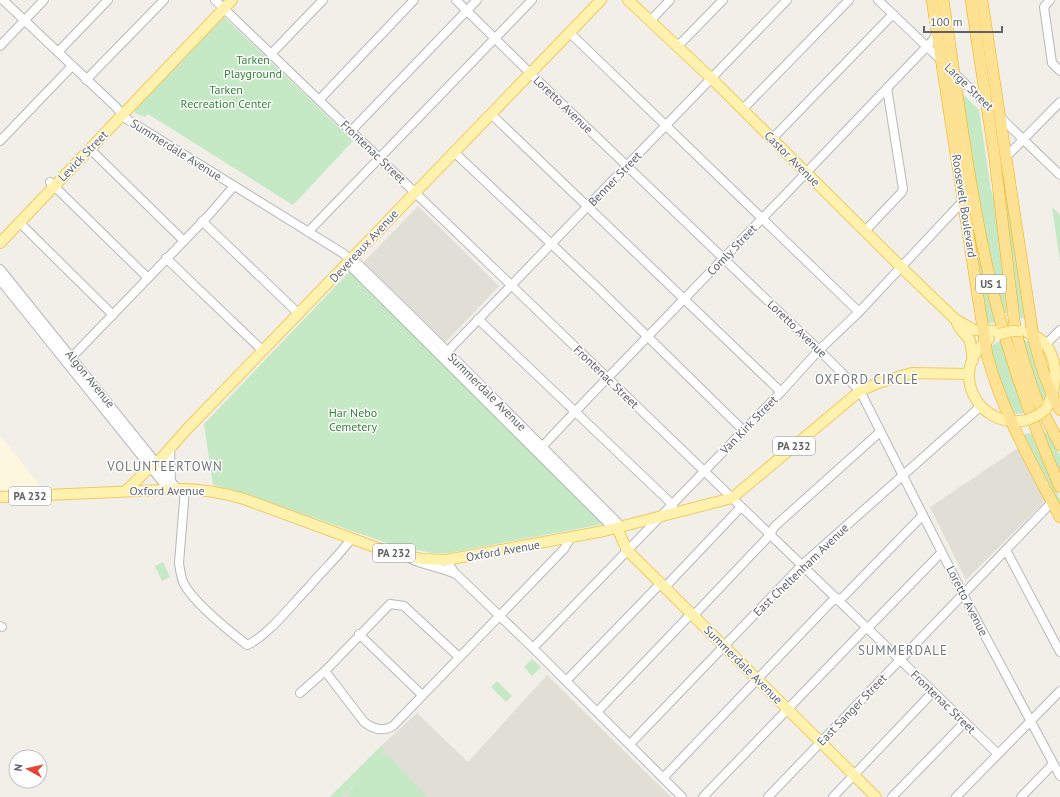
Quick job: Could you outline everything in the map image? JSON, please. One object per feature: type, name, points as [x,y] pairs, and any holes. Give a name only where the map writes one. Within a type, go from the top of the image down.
[{"type":"highway","name":"Roosevelt Boulevard","points":[[932,0],[984,337],[998,392],[1011,421],[1060,517]]},
{"type":"highway","name":"Roosevelt Boulevard","points":[[943,0],[978,222],[998,311],[1027,404],[1060,487]]},
{"type":"highway","name":"US 1","points":[[971,0],[998,179],[1013,314],[1018,342],[1035,396],[1060,445]]},
{"type":"highway","name":"US 1","points":[[982,0],[1034,335],[1041,366],[1056,396],[1060,410]]},
{"type":"main road","name":"Levick Street","points":[[0,243],[52,184],[120,113],[220,3],[232,0]]},
{"type":"main road","name":"Devereaux Avenue","points":[[126,491],[170,449],[188,428],[601,0]]},
{"type":"main road","name":"Castor Avenue","points":[[628,0],[712,79],[955,319],[984,337]]},
{"type":"main road","name":"Levick Street","points":[[0,234],[90,149],[120,113]]},
{"type":"main road","name":"Castor Avenue","points":[[955,319],[961,330],[970,340],[972,360]]},
{"type":"main road","points":[[1021,331],[1034,335],[1046,344],[1056,358],[1060,375],[1059,387],[1056,396],[1038,415],[1027,420],[1011,421],[993,416],[975,399],[970,386],[972,360],[984,337],[1002,332],[1021,331]]},
{"type":"main road","name":"Oxford Avenue","points":[[0,497],[176,488],[231,495],[383,550],[422,560],[446,560],[570,539],[732,498],[860,391],[878,383],[912,373],[970,374]]},
{"type":"main road","name":"Summerdale Avenue","points":[[617,528],[628,550],[876,797]]},
{"type":"street","name":"Summerdale Avenue","points":[[3,0],[116,107],[125,118],[344,254],[350,260],[353,269],[444,354],[540,450],[617,522],[617,528]]},
{"type":"street","points":[[0,46],[44,0]]},
{"type":"street","points":[[58,52],[108,0]]},
{"type":"street","points":[[86,80],[164,0]]},
{"type":"street","points":[[271,54],[324,0]]},
{"type":"street","points":[[319,100],[414,0]]},
{"type":"street","name":"Loretto Avenue","points":[[456,0],[860,391],[963,593],[1060,776]]},
{"type":"street","points":[[351,131],[477,0]]},
{"type":"street","points":[[308,232],[532,0]]},
{"type":"street","points":[[650,21],[670,0]]},
{"type":"street","points":[[677,47],[723,0]]},
{"type":"street","name":"Benner Street","points":[[444,354],[787,0]]},
{"type":"street","points":[[742,110],[848,0]]},
{"type":"street","name":"Large Street","points":[[878,0],[1060,175]]},
{"type":"street","points":[[1050,0],[1044,7],[1052,63],[1060,71]]},
{"type":"street","name":"Frontenac Street","points":[[220,3],[271,54],[705,470],[741,507],[998,754]]},
{"type":"street","points":[[772,139],[893,14]]},
{"type":"street","name":"Comly Street","points":[[540,450],[575,411],[927,47],[935,38],[937,32]]},
{"type":"street","points":[[570,33],[859,312]]},
{"type":"street","points":[[0,141],[72,66]]},
{"type":"street","points":[[865,231],[903,189],[887,88]]},
{"type":"street","points":[[1006,156],[1060,102]]},
{"type":"street","points":[[491,114],[781,392]]},
{"type":"street","points":[[90,149],[183,240]]},
{"type":"street","points":[[454,152],[744,430]]},
{"type":"street","points":[[52,184],[148,278]]},
{"type":"street","points":[[69,360],[234,186]]},
{"type":"street","name":"Van Kirk Street","points":[[533,648],[659,517],[673,505],[819,350],[859,312],[963,201]]},
{"type":"street","points":[[202,221],[299,314]]},
{"type":"street","points":[[19,222],[113,315]]},
{"type":"street","points":[[166,258],[263,351]]},
{"type":"street","name":"Algon Avenue","points":[[0,269],[69,360]]},
{"type":"street","name":"Algon Avenue","points":[[0,280],[69,360],[154,465],[176,488]]},
{"type":"street","points":[[478,319],[673,505]]},
{"type":"street","points":[[1046,344],[1060,330]]},
{"type":"street","name":"East Cheltenham Avenue","points":[[630,744],[802,565],[981,406]]},
{"type":"street","points":[[597,712],[688,617],[694,615],[770,535],[774,527],[880,432]]},
{"type":"street","points":[[170,449],[176,488],[178,563],[184,584],[202,606],[247,645],[261,637],[286,612],[351,539]]},
{"type":"street","name":"East Sanger Street","points":[[768,797],[1052,502]]},
{"type":"street","points":[[566,681],[741,507]]},
{"type":"street","points":[[663,778],[832,602],[843,597],[923,515]]},
{"type":"street","points":[[325,671],[364,722],[376,729],[384,730],[393,726],[564,549],[570,539]]},
{"type":"street","points":[[1006,550],[1060,652]]},
{"type":"street","points":[[704,797],[863,631],[868,628],[942,552]]},
{"type":"street","points":[[407,557],[421,564],[444,569],[457,576]]},
{"type":"street","points":[[446,560],[457,576],[533,648],[682,797]]},
{"type":"street","points":[[300,693],[325,671],[359,634],[390,604],[404,606],[459,657]]},
{"type":"street","points":[[359,634],[422,695]]},
{"type":"street","points":[[956,797],[1060,691]]},
{"type":"street","points":[[833,797],[934,692]]},
{"type":"street","points":[[892,797],[965,722]]},
{"type":"street","points":[[1022,797],[1053,764]]},
{"type":"shaded area","points":[[418,206],[499,286],[445,343],[363,263]]},
{"type":"shaded area","points":[[0,435],[39,484],[40,489],[0,490]]},
{"type":"shaded area","points":[[1018,448],[1046,500],[966,580],[930,507]]},
{"type":"shaded area","points":[[547,675],[671,797],[342,797],[385,749],[381,746],[417,713],[468,762]]},
{"type":"green space","name":"Tarken Recreation Center","points":[[224,17],[353,141],[293,205],[148,114],[145,117],[135,113],[135,109]]},
{"type":"green space","points":[[962,93],[979,110],[991,190],[995,200],[1007,313],[1003,313],[982,221]]},
{"type":"green space","points":[[1002,167],[1025,317],[1019,319]]},
{"type":"green space","points":[[968,195],[996,322],[986,324]]},
{"type":"green space","points":[[1052,207],[1060,215],[1060,262]]},
{"type":"green space","name":"Har Nebo Cemetery","points":[[351,270],[604,524],[448,553],[432,553],[393,545],[230,489],[213,485],[204,424]]},
{"type":"green space","points":[[1023,339],[1030,343],[1046,393],[1043,402],[1036,386]]},
{"type":"green space","points":[[1001,340],[1025,413],[1012,414],[1005,396],[990,347]]},
{"type":"green space","points":[[1047,432],[1060,455],[1060,478],[1042,434]]},
{"type":"green space","points":[[1031,433],[1060,500],[1060,506],[1022,435]]},
{"type":"green space","points":[[163,562],[170,577],[162,581],[155,566]]},
{"type":"green space","points":[[532,659],[541,667],[532,676],[524,667]]},
{"type":"green space","points":[[497,681],[512,696],[506,702],[491,687]]},
{"type":"green space","points":[[381,746],[385,749],[379,756],[387,754],[427,797],[349,797],[347,793],[373,763],[342,797],[330,797]]},
{"type":"district","name":"OXFORD CIRCLE","points":[[867,379]]},
{"type":"district","name":"VOLUNTEERTOWN","points":[[165,466]]},
{"type":"district","name":"SUMMERDALE","points":[[903,650]]},
{"type":"park label","name":"Tarken Playground","points":[[253,67]]}]
